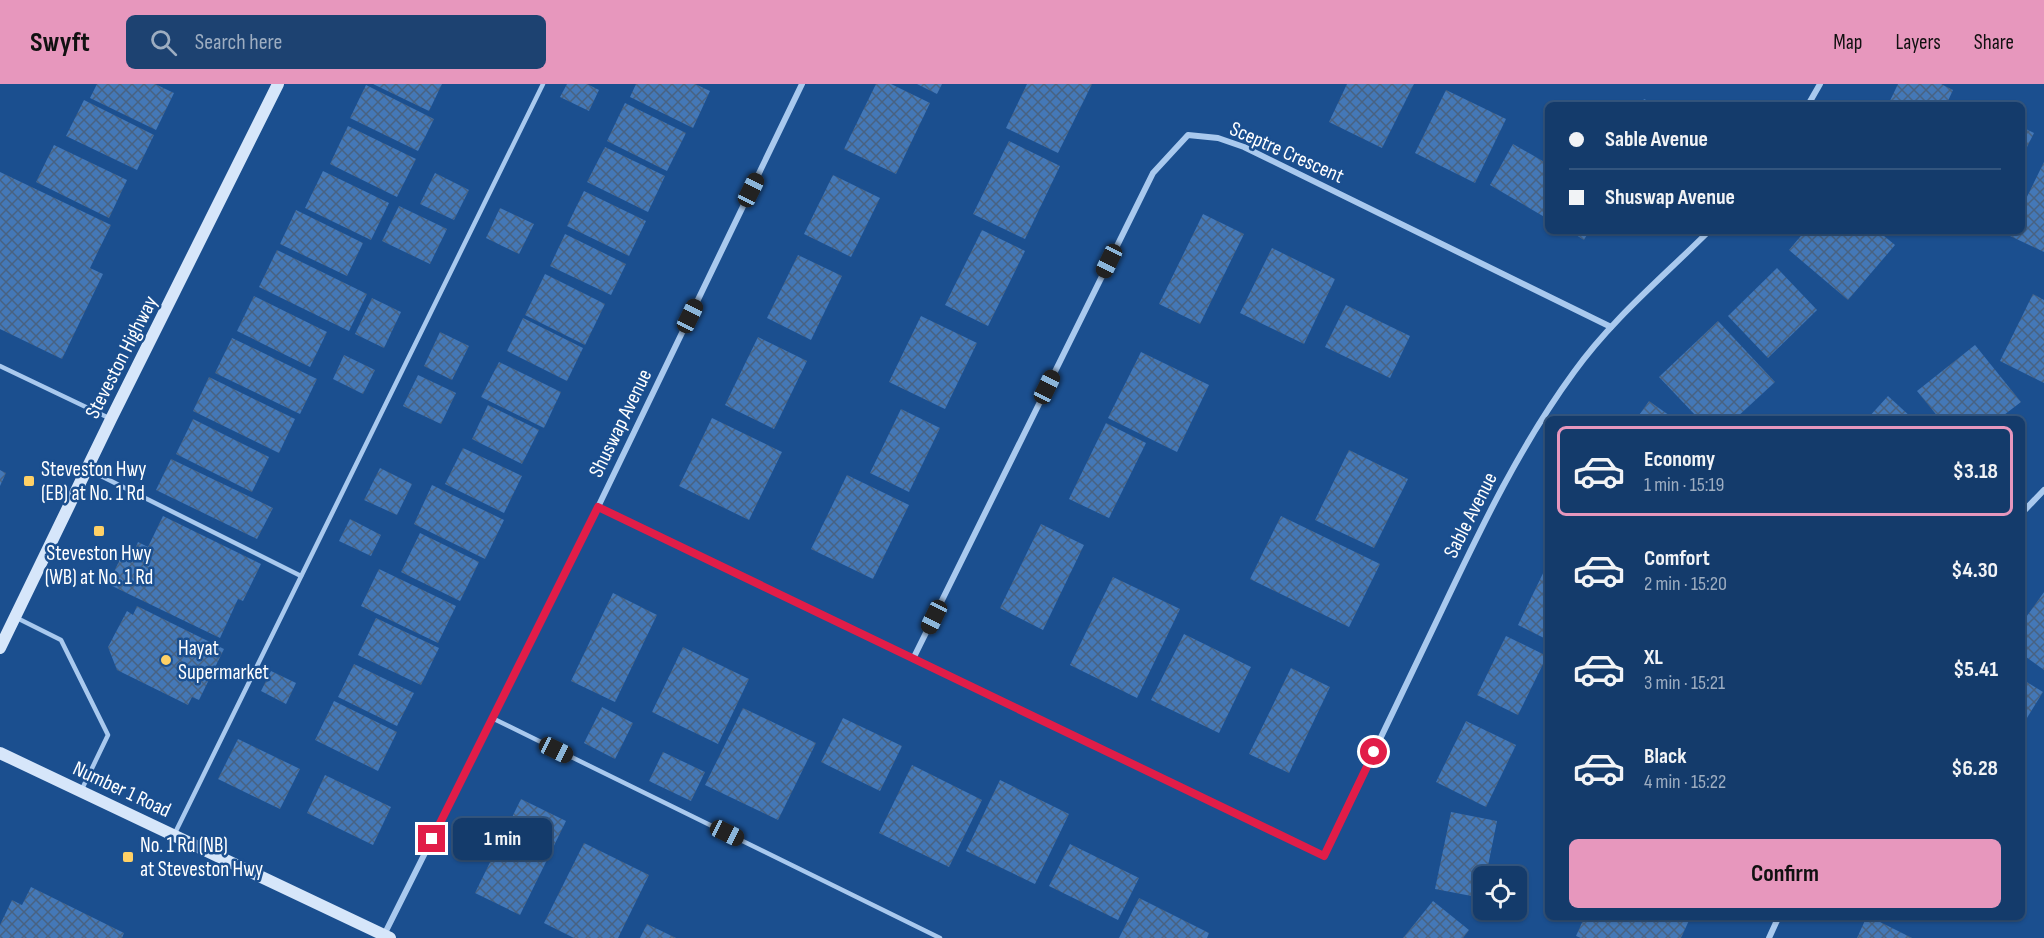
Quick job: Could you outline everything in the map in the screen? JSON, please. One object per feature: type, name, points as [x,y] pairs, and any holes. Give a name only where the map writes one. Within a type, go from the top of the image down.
[{"type":"street","name":"Steveston Highway","points":[[0,648],[278,84]]},
{"type":"street","name":"Shuswap Avenue","points":[[387,937],[802,84]]},
{"type":"street","points":[[1810,102],[1820,84]]},
{"type":"street","name":"Sceptre Crescent","points":[[913,659],[1153,173],[1188,135],[1218,138],[1244,147],[1611,327]]},
{"type":"street","name":"Sable Avenue","points":[[913,659],[1324,856],[1484,522],[1538,423],[1575,370],[1611,327],[1706,234]]},
{"type":"street","points":[[2025,510],[2044,490]]},
{"type":"street","points":[[598,507],[913,659]]},
{"type":"street","name":"Number 1 Road","points":[[0,753],[387,937]]},
{"type":"street","points":[[1769,938],[1777,920]]},
{"type":"lane","points":[[174,836],[543,84]]},
{"type":"lane","points":[[0,366],[111,419]]},
{"type":"lane","points":[[87,469],[301,576]]},
{"type":"lane","points":[[15,617],[61,640],[108,735],[81,791]]},
{"type":"lane","points":[[492,718],[940,938]]},
{"type":"building","points":[[97,84],[155,84],[174,93],[156,130],[90,98]]},
{"type":"building","points":[[373,84],[442,84],[429,111]]},
{"type":"building","points":[[567,84],[587,84],[599,90],[589,111],[560,97]]},
{"type":"building","points":[[636,84],[695,84],[710,91],[693,128],[630,97]]},
{"type":"building","points":[[876,84],[891,84],[930,103],[896,174],[844,149]]},
{"type":"building","points":[[917,84],[942,84],[937,94]]},
{"type":"building","points":[[1027,84],[1092,84],[1058,153],[1006,128]]},
{"type":"building","points":[[1347,84],[1414,84],[1382,148],[1329,122]]},
{"type":"building","points":[[1898,84],[1941,84],[1953,90],[1947,102],[1889,102]]},
{"type":"building","points":[[366,85],[434,119],[418,151],[350,118]]},
{"type":"building","points":[[1446,90],[1506,119],[1475,183],[1415,153]]},
{"type":"building","points":[[84,100],[154,135],[137,170],[66,136]]},
{"type":"building","points":[[625,103],[686,133],[667,171],[607,141]]},
{"type":"building","points":[[348,126],[416,159],[397,197],[330,164]]},
{"type":"building","points":[[2025,128],[2034,133],[2025,151]]},
{"type":"building","points":[[1009,141],[1060,166],[1025,239],[973,214]]},
{"type":"building","points":[[1513,144],[1545,162],[1545,217],[1490,185]]},
{"type":"building","points":[[54,145],[127,180],[109,218],[36,182]]},
{"type":"building","points":[[605,147],[665,176],[648,212],[587,182]]},
{"type":"building","points":[[2044,162],[2044,252],[2008,235],[2025,234],[2025,201]]},
{"type":"building","points":[[323,171],[389,203],[371,240],[305,208]]},
{"type":"building","points":[[0,172],[111,225],[90,268],[103,274],[62,359],[0,329]]},
{"type":"building","points":[[435,173],[469,190],[454,220],[420,204]]},
{"type":"building","points":[[833,175],[880,198],[851,257],[804,234]]},
{"type":"building","points":[[584,191],[646,221],[629,256],[567,226]]},
{"type":"building","points":[[399,206],[447,229],[430,264],[382,241]]},
{"type":"building","points":[[500,208],[534,224],[519,254],[486,238]]},
{"type":"building","points":[[296,210],[363,243],[347,276],[280,244]]},
{"type":"building","points":[[1203,214],[1244,234],[1200,324],[1159,304]]},
{"type":"building","points":[[982,230],[1025,251],[988,326],[945,305]]},
{"type":"building","points":[[565,234],[626,264],[611,295],[550,266]]},
{"type":"building","points":[[1575,234],[1587,234],[1584,240]]},
{"type":"building","points":[[1802,234],[1882,234],[1895,245],[1848,300],[1789,250]]},
{"type":"building","points":[[1272,248],[1335,279],[1304,344],[1240,313]]},
{"type":"building","points":[[277,250],[367,294],[349,331],[259,287]]},
{"type":"building","points":[[798,255],[842,276],[811,340],[767,318]]},
{"type":"building","points":[[1777,268],[1817,310],[1768,358],[1728,316]]},
{"type":"building","points":[[545,274],[605,304],[585,345],[525,315]]},
{"type":"building","points":[[2033,294],[2044,300],[2044,383],[2000,361]]},
{"type":"building","points":[[254,296],[327,332],[310,367],[237,331]]},
{"type":"building","points":[[372,298],[401,312],[384,348],[355,334]]},
{"type":"building","points":[[1346,305],[1410,336],[1390,378],[1325,347]]},
{"type":"building","points":[[921,316],[977,343],[945,409],[889,382]]},
{"type":"building","points":[[523,318],[583,348],[567,381],[507,351]]},
{"type":"building","points":[[1718,321],[1775,382],[1738,416],[1696,416],[1659,377]]},
{"type":"building","points":[[440,332],[469,346],[452,380],[424,366]]},
{"type":"building","points":[[758,337],[807,361],[774,429],[725,405]]},
{"type":"building","points":[[232,338],[317,379],[300,414],[215,373]]},
{"type":"building","points":[[1975,345],[2021,402],[2003,416],[1937,416],[1917,391]]},
{"type":"building","points":[[1141,352],[1209,385],[1177,452],[1108,418]]},
{"type":"building","points":[[344,355],[375,370],[363,394],[333,379]]},
{"type":"building","points":[[499,362],[561,392],[544,428],[481,397]]},
{"type":"building","points":[[418,375],[456,393],[441,424],[403,406]]},
{"type":"building","points":[[209,377],[295,419],[279,453],[193,411]]},
{"type":"building","points":[[1888,396],[1910,416],[1870,416]]},
{"type":"building","points":[[1649,401],[1670,416],[1638,416]]},
{"type":"building","points":[[488,405],[539,430],[522,464],[472,439]]},
{"type":"building","points":[[901,409],[940,428],[909,492],[870,473]]},
{"type":"building","points":[[712,418],[782,452],[749,520],[679,486]]},
{"type":"building","points":[[193,419],[269,457],[252,492],[176,454]]},
{"type":"building","points":[[1106,423],[1146,443],[1109,518],[1069,499]]},
{"type":"building","points":[[463,448],[522,476],[504,513],[445,484]]},
{"type":"building","points":[[1349,450],[1408,479],[1374,548],[1315,520]]},
{"type":"building","points":[[171,459],[273,508],[257,539],[156,490]]},
{"type":"building","points":[[380,468],[412,484],[397,515],[364,500]]},
{"type":"building","points":[[0,470],[6,473],[0,486]]},
{"type":"building","points":[[847,475],[909,505],[873,579],[811,549]]},
{"type":"building","points":[[432,485],[504,520],[485,559],[414,524]]},
{"type":"building","points":[[163,516],[261,564],[243,601],[238,599],[220,638],[108,584],[127,545],[135,549],[138,542],[148,547]]},
{"type":"building","points":[[1281,516],[1380,564],[1349,627],[1250,579]]},
{"type":"building","points":[[350,519],[381,535],[371,556],[339,541]]},
{"type":"building","points":[[1041,524],[1084,545],[1043,630],[1000,608]]},
{"type":"building","points":[[420,533],[479,562],[460,601],[401,572]]},
{"type":"building","points":[[379,569],[456,606],[438,643],[361,606]]},
{"type":"building","points":[[1545,569],[1545,638],[1518,625]]},
{"type":"building","points":[[1113,577],[1180,609],[1137,698],[1070,665]]},
{"type":"building","points":[[2044,592],[2044,670],[2025,656],[2025,619]]},
{"type":"building","points":[[613,593],[657,615],[615,702],[571,681]]},
{"type":"building","name":"Hayat Supermarket","points":[[137,606],[224,649],[199,700],[192,697],[188,705],[117,670],[108,647],[127,611],[133,615]]},
{"type":"building","points":[[376,618],[439,648],[421,685],[358,655]]},
{"type":"building","points":[[1184,634],[1251,667],[1219,733],[1151,700]]},
{"type":"building","points":[[1506,636],[1545,655],[1545,660],[1518,715],[1477,695]]},
{"type":"building","points":[[683,647],[749,679],[718,744],[652,712]]},
{"type":"building","points":[[354,664],[414,693],[397,726],[338,697]]},
{"type":"building","points":[[1291,668],[1330,687],[1289,773],[1249,754]]},
{"type":"building","points":[[271,671],[296,683],[286,704],[261,691]]},
{"type":"building","points":[[2025,681],[2043,692],[2025,721]]},
{"type":"building","points":[[334,701],[397,732],[378,771],[315,740]]},
{"type":"building","points":[[602,707],[633,723],[615,759],[584,743]]},
{"type":"building","points":[[743,708],[816,743],[778,820],[705,785]]},
{"type":"building","points":[[843,718],[902,746],[880,791],[821,762]]},
{"type":"building","points":[[1466,721],[1516,745],[1486,807],[1436,782]]},
{"type":"building","points":[[238,739],[300,769],[280,809],[218,779]]},
{"type":"building","points":[[663,752],[705,772],[691,801],[649,781]]},
{"type":"building","points":[[912,765],[982,800],[949,867],[879,833]]},
{"type":"building","points":[[325,775],[391,807],[373,845],[307,813]]},
{"type":"building","points":[[1000,780],[1069,814],[1035,884],[966,851]]},
{"type":"building","points":[[521,799],[566,821],[520,915],[475,893]]},
{"type":"building","points":[[1451,812],[1497,821],[1488,866],[1473,866],[1473,896],[1435,889]]},
{"type":"building","points":[[584,843],[649,875],[618,938],[574,938],[544,923]]},
{"type":"building","points":[[1070,844],[1139,878],[1118,920],[1049,886]]},
{"type":"building","points":[[31,887],[124,933],[122,938],[0,938],[0,925],[12,900],[22,905]]},
{"type":"building","points":[[1139,898],[1209,933],[1207,938],[1119,938]]},
{"type":"building","points":[[1433,901],[1469,930],[1463,938],[1403,938]]},
{"type":"building","points":[[1583,920],[1689,920],[1681,938],[1581,938],[1576,936]]},
{"type":"building","points":[[1865,920],[1876,920],[1912,938],[1857,938]]},
{"type":"building","points":[[647,924],[676,938],[640,938]]},
{"type":"place","name":"Steveston Hwy (EB) at No. 1 Rd","points":[[29,481]]},
{"type":"place","name":"Steveston Hwy (WB) at No. 1 Rd","points":[[99,531]]},
{"type":"place","name":"Hayat Supermarket","points":[[166,660]]},
{"type":"place","name":"No. 1 Rd (NB) at Steveston Hwy","points":[[128,857]]},
{"type":"route","points":[[432,839],[598,507],[1324,856],[1374,752]]}]
